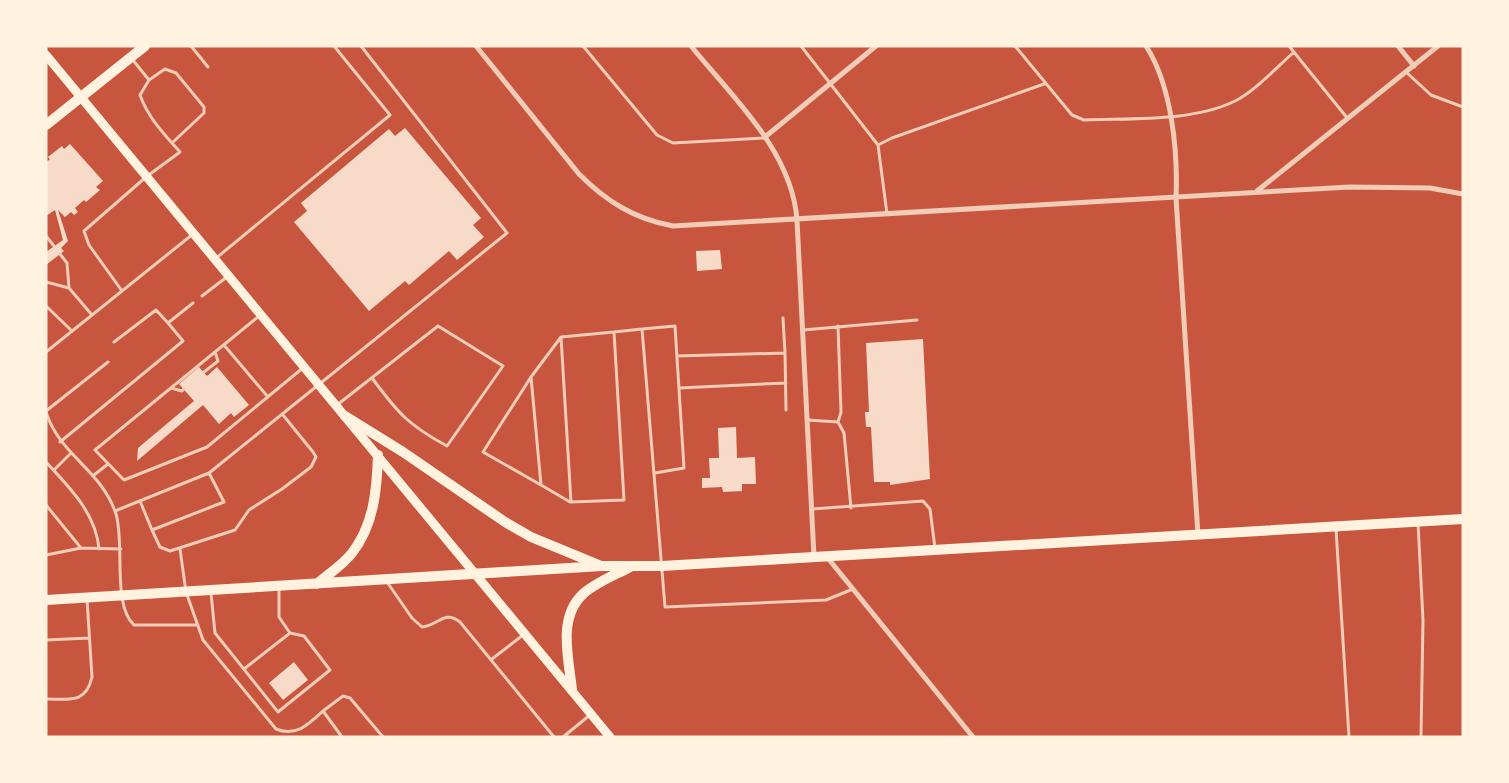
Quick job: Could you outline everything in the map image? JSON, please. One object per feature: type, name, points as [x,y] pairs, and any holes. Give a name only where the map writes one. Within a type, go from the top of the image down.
[{"type":"main road","points":[[46,124],[145,46]]},
{"type":"main road","points":[[46,56],[610,737]]},
{"type":"main road","points":[[345,416],[432,471],[505,522],[531,537],[602,566]]},
{"type":"main road","points":[[317,584],[351,554],[361,538],[374,507],[378,455]]},
{"type":"main road","points":[[46,600],[602,566],[662,566],[1463,519]]},
{"type":"main road","points":[[572,690],[566,634],[572,608],[583,594],[630,567]]},
{"type":"street","points":[[476,46],[579,174],[597,192],[617,207],[640,218],[673,226],[1350,188],[1430,188],[1463,194]]},
{"type":"street","points":[[691,46],[765,138],[783,166],[792,187],[797,220],[814,557]]},
{"type":"street","points":[[765,138],[876,46]]},
{"type":"street","points":[[1146,46],[1158,71],[1170,116],[1177,170],[1176,198],[1198,535]]},
{"type":"street","points":[[1398,46],[1414,66]]},
{"type":"street","points":[[1257,192],[1438,46]]},
{"type":"street","points":[[826,556],[973,737]]},
{"type":"lane","points":[[191,46],[208,67]]},
{"type":"lane","points":[[215,259],[390,115],[334,46]]},
{"type":"lane","points":[[115,512],[210,473],[506,233],[360,46]]},
{"type":"lane","points":[[584,46],[657,135],[673,143],[765,138]]},
{"type":"lane","points":[[801,46],[878,145],[888,215]]},
{"type":"lane","points":[[1015,46],[1044,84],[1072,116],[1084,120],[1170,116],[1216,109],[1237,100],[1294,52]]},
{"type":"lane","points":[[1289,46],[1348,119]]},
{"type":"lane","points":[[130,57],[149,80]]},
{"type":"lane","points":[[122,291],[89,245],[84,231],[146,177],[180,152],[172,143],[144,107],[140,95],[149,80],[165,69],[176,73],[204,107],[204,113],[172,143]]},
{"type":"lane","points":[[1406,72],[1431,95],[1463,107]]},
{"type":"lane","points":[[878,145],[892,138],[1044,84]]},
{"type":"lane","points":[[46,352],[194,234]]},
{"type":"lane","points":[[46,236],[54,246]]},
{"type":"lane","points":[[60,254],[67,263],[69,288]]},
{"type":"lane","points":[[202,296],[228,275]]},
{"type":"lane","points":[[46,282],[69,288],[92,315]]},
{"type":"lane","points":[[168,323],[194,303]]},
{"type":"lane","points":[[46,306],[72,331]]},
{"type":"lane","points":[[60,442],[183,341],[156,310],[114,342]]},
{"type":"lane","points":[[261,314],[95,450],[124,480],[207,447],[305,367]]},
{"type":"lane","points":[[783,318],[786,410]]},
{"type":"lane","points":[[803,330],[918,320]]},
{"type":"lane","points":[[337,406],[372,378],[438,326],[503,366],[447,446],[408,423],[372,378]]},
{"type":"lane","points":[[614,332],[624,500],[571,502],[483,452],[531,377],[561,337],[675,326],[684,468],[654,473]]},
{"type":"lane","points":[[838,326],[841,412],[838,422],[844,433],[851,508]]},
{"type":"lane","points":[[642,329],[665,607],[826,600],[853,589]]},
{"type":"lane","points":[[561,337],[571,502]]},
{"type":"lane","points":[[224,345],[268,397]]},
{"type":"lane","points":[[204,372],[218,361],[215,352]]},
{"type":"lane","points":[[676,356],[785,353]]},
{"type":"lane","points":[[108,362],[46,412],[47,419],[60,442],[94,475],[105,489],[115,512],[121,549],[122,596],[127,614],[134,625],[198,625]]},
{"type":"lane","points":[[531,377],[541,484]]},
{"type":"lane","points":[[679,388],[786,383]]},
{"type":"lane","points":[[171,388],[182,391],[184,389]]},
{"type":"lane","points":[[140,501],[160,547],[170,551],[235,530],[249,510],[282,489],[311,467],[316,457],[283,415]]},
{"type":"lane","points":[[807,420],[838,422]]},
{"type":"lane","points":[[54,470],[71,453]]},
{"type":"lane","points":[[46,462],[74,493],[98,530],[99,549]]},
{"type":"lane","points":[[94,475],[108,464]]},
{"type":"lane","points":[[152,530],[224,502],[210,473]]},
{"type":"lane","points":[[812,509],[851,508],[923,501],[930,510],[935,550]]},
{"type":"lane","points":[[46,505],[81,548]]},
{"type":"lane","points":[[1418,522],[1423,620],[1421,737]]},
{"type":"lane","points":[[1336,526],[1350,737]]},
{"type":"lane","points":[[46,555],[81,548],[121,549]]},
{"type":"lane","points":[[180,549],[186,592],[203,640],[276,730],[292,733],[305,727],[343,696],[350,698],[383,737]]},
{"type":"lane","points":[[385,580],[419,625],[427,626],[441,619],[454,616],[470,632],[554,737]]},
{"type":"lane","points":[[211,590],[215,633],[278,712],[330,670],[304,636],[290,633],[279,618],[278,586]]},
{"type":"lane","points":[[46,699],[75,699],[84,695],[90,687],[92,677],[87,598]]},
{"type":"lane","points":[[244,669],[290,633]]},
{"type":"lane","points":[[492,659],[525,633]]},
{"type":"lane","points":[[46,640],[89,638]]},
{"type":"lane","points":[[322,712],[342,737]]},
{"type":"lane","points":[[563,737],[591,714]]},
{"type":"building","points":[[405,128],[481,218],[473,225],[484,237],[457,260],[449,251],[409,285],[405,281],[369,311],[294,222],[307,211],[301,203],[389,129],[395,136]]},
{"type":"building","points":[[70,144],[103,181],[96,187],[100,190],[86,202],[84,200],[75,208],[78,212],[74,215],[71,212],[65,217],[58,210],[68,241],[61,248],[64,251],[46,265],[46,252],[63,240],[55,210],[46,216],[46,161],[50,160],[48,157],[62,146],[64,149]]},
{"type":"building","points":[[720,250],[722,269],[697,271],[696,251]]},
{"type":"building","points":[[923,339],[930,479],[890,485],[890,482],[874,482],[871,427],[866,427],[865,412],[869,412],[866,343]]},
{"type":"building","points":[[199,367],[207,376],[217,367],[249,405],[234,417],[231,413],[219,424],[203,405],[137,461],[138,448],[194,401],[179,384]]},
{"type":"building","points":[[736,427],[737,458],[755,457],[756,484],[742,484],[742,491],[723,492],[722,487],[702,488],[702,478],[710,478],[709,458],[719,458],[718,428]]},
{"type":"building","points":[[294,662],[308,680],[283,700],[269,683]]}]
